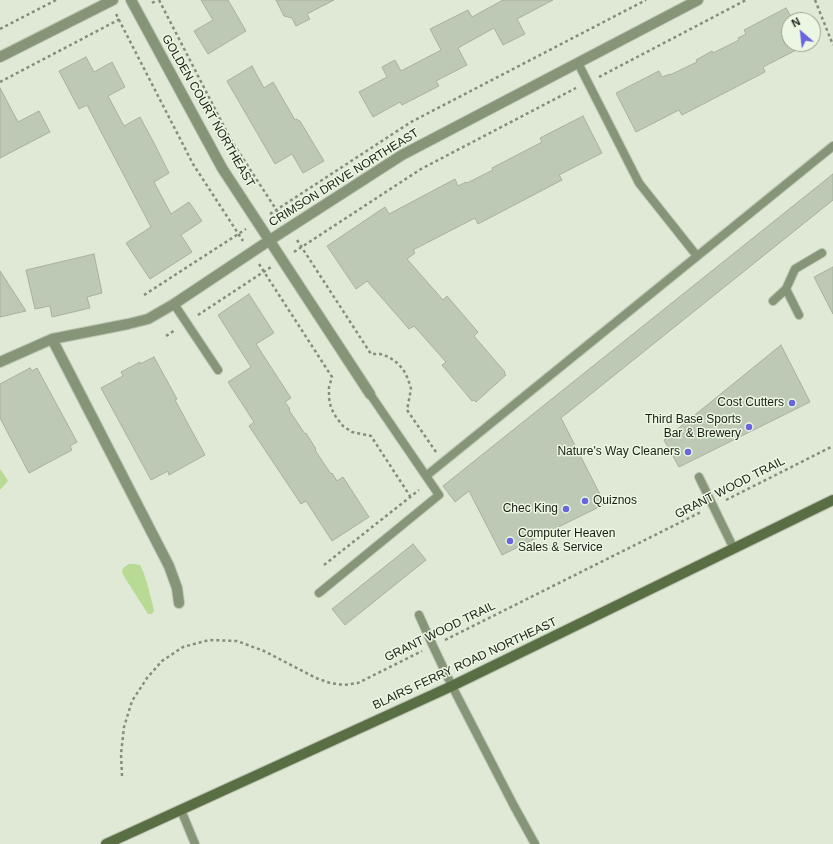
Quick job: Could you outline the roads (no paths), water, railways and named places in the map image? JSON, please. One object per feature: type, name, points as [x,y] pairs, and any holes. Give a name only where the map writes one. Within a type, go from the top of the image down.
[{"type":"main road","name":"BLAIRS FERRY ROAD NORTHEAST","points":[[106,844],[452,686],[833,500]]},
{"type":"street","points":[[0,57],[113,0]]},
{"type":"street","name":"GOLDEN COURT NORTHEAST","points":[[131,0],[222,168],[370,394]]},
{"type":"street","name":"CRIMSON DRIVE NORTHEAST","points":[[0,362],[52,339],[148,319],[174,304],[402,155],[698,0]]},
{"type":"street","points":[[52,339],[169,566],[177,588],[179,603]]},
{"type":"lane","points":[[578,63],[639,183],[697,256]]},
{"type":"lane","points":[[426,476],[833,146]]},
{"type":"lane","points":[[773,301],[786,289],[795,269],[822,253]]},
{"type":"lane","points":[[786,289],[800,315]]},
{"type":"lane","points":[[174,304],[218,370]]},
{"type":"lane","points":[[319,594],[439,495],[370,394]]},
{"type":"lane","points":[[699,477],[734,549]]},
{"type":"lane","points":[[419,615],[452,686],[535,844]]},
{"type":"lane","points":[[181,810],[195,844]]},
{"type":"place","name":"Cost Cutters","points":[[792,403]]},
{"type":"place","name":"Third Base Sports Bar & Brewery","points":[[749,427]]},
{"type":"place","name":"Nature's Way Cleaners","points":[[688,452]]},
{"type":"place","name":"Quiznos","points":[[585,501]]},
{"type":"place","name":"Chec King","points":[[566,509]]},
{"type":"place","name":"Computer Heaven Sales & Service","points":[[510,541]]}]
